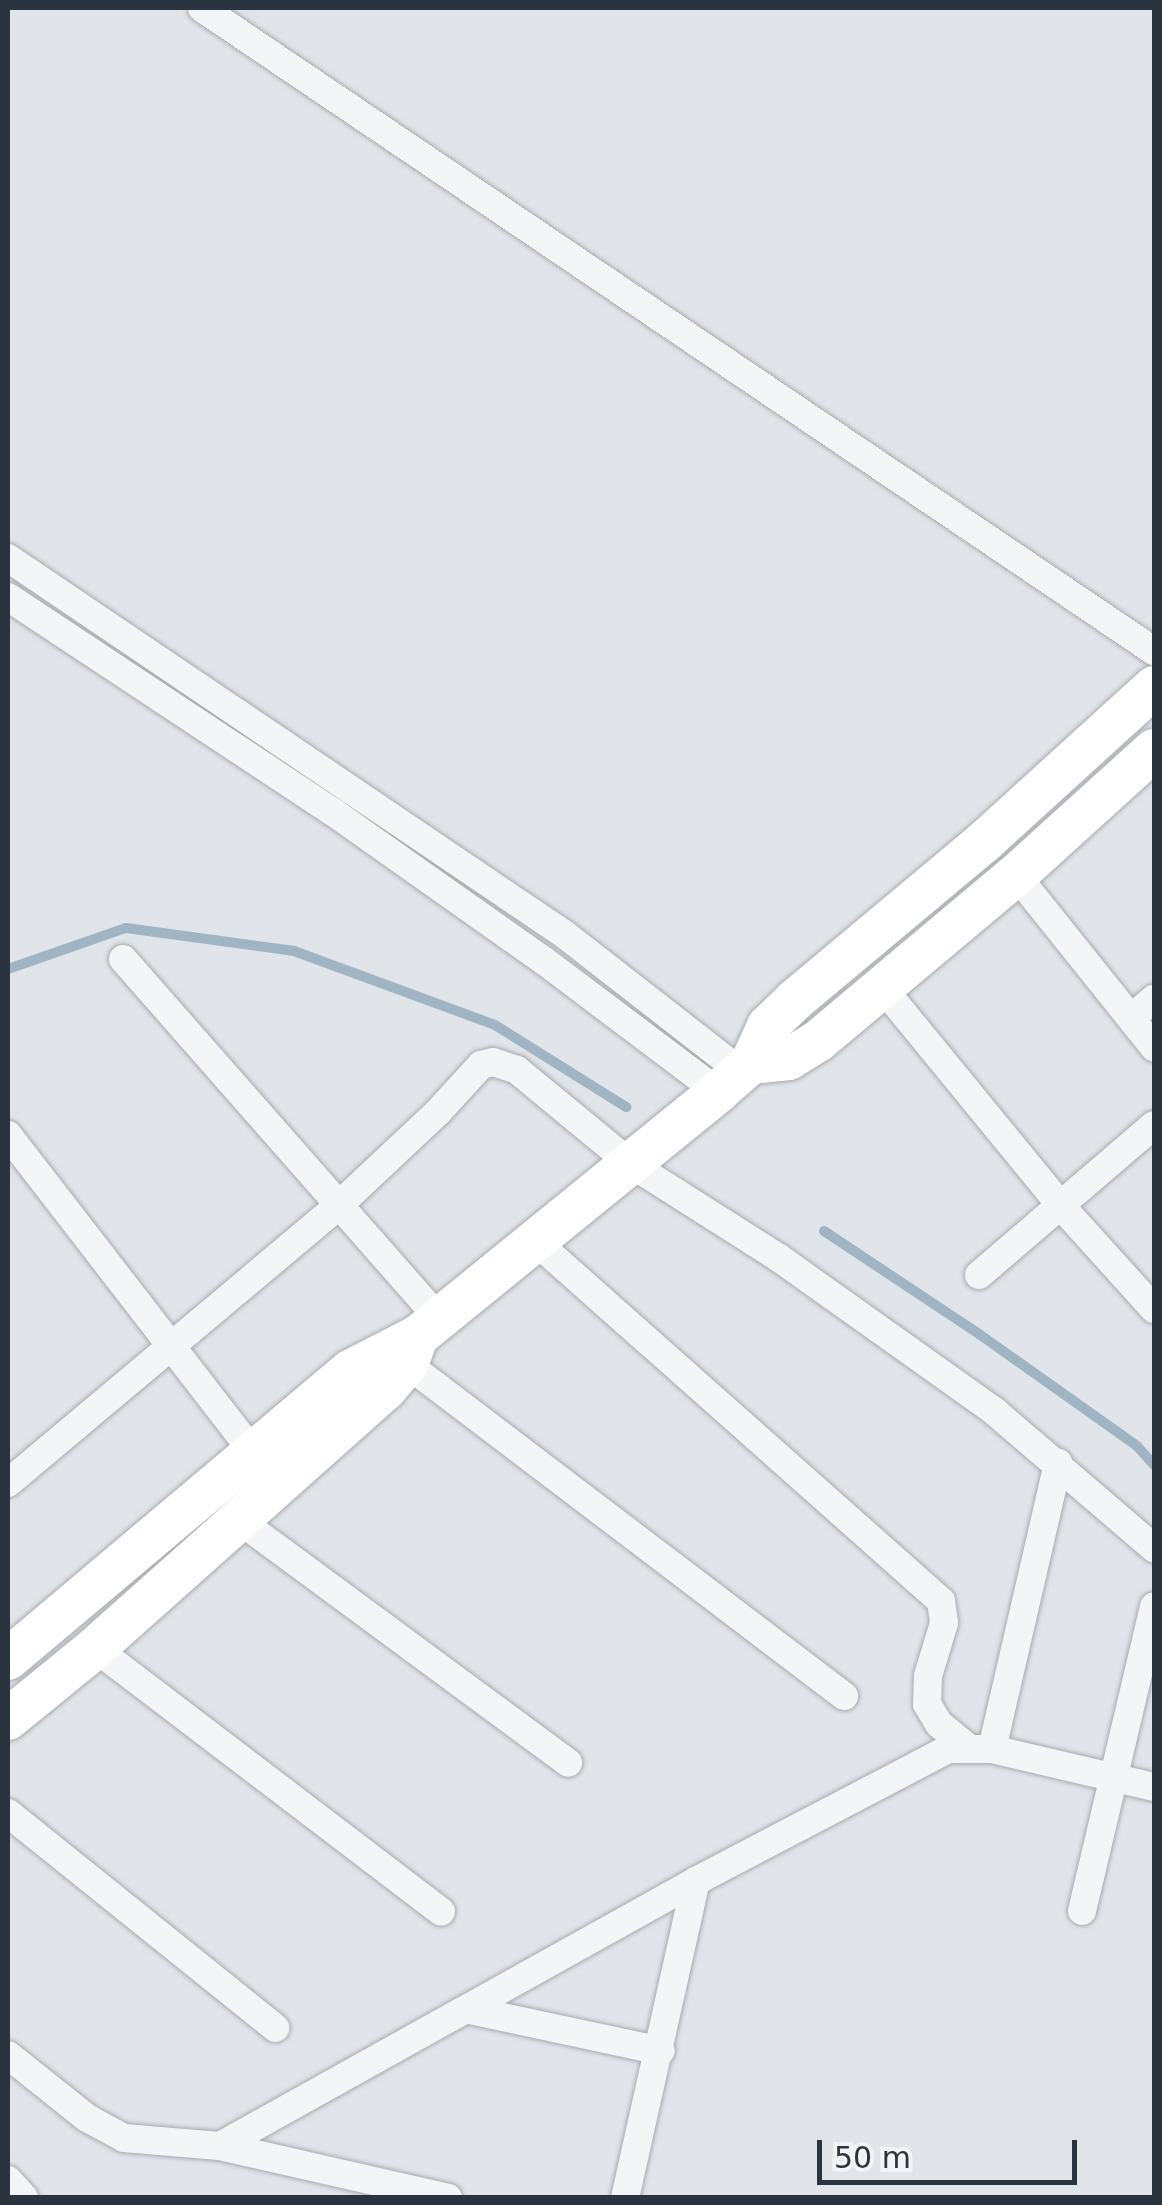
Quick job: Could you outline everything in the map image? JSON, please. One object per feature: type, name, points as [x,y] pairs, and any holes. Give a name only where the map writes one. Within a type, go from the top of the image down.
[{"type":"main road","points":[[8,1719],[95,1648],[386,1390],[421,1339],[534,1240],[737,1076],[768,1026],[985,841],[1154,687]]},
{"type":"main road","points":[[737,1076],[789,1060],[818,1041],[1016,875],[1154,750]]},
{"type":"main road","points":[[8,1659],[350,1371],[421,1339]]},
{"type":"street","points":[[202,8],[1154,651]]},
{"type":"street","points":[[8,558],[564,934],[737,1076]]},
{"type":"street","points":[[8,597],[349,824],[543,960],[737,1076]]},
{"type":"street","points":[[1016,875],[1154,1047]]},
{"type":"street","points":[[123,960],[338,1205],[421,1339],[844,1696]]},
{"type":"street","points":[[882,987],[1060,1206],[1154,1309]]},
{"type":"street","points":[[1131,1018],[1154,999]]},
{"type":"street","points":[[8,1483],[338,1205],[438,1112],[481,1065],[494,1062],[518,1070],[632,1164],[794,1268],[994,1410],[1154,1548]]},
{"type":"street","points":[[979,1275],[1154,1125]]},
{"type":"street","points":[[8,1136],[254,1453]]},
{"type":"street","points":[[534,1240],[941,1602],[944,1624],[928,1676],[927,1704],[939,1724],[979,1748]]},
{"type":"street","points":[[979,1748],[1058,1462]]},
{"type":"street","points":[[239,1520],[568,1763]]},
{"type":"street","points":[[1082,1911],[1154,1606]]},
{"type":"street","points":[[95,1648],[441,1912]]},
{"type":"street","points":[[220,2146],[470,2010],[696,1880],[949,1749],[979,1748],[1154,1787]]},
{"type":"street","points":[[8,1813],[275,2028]]},
{"type":"street","points":[[624,2198],[661,2052],[696,1880]]},
{"type":"street","points":[[470,2010],[661,2052]]},
{"type":"street","points":[[8,2054],[108,2131],[143,2142],[220,2146],[448,2198]]},
{"type":"street","points":[[8,2180],[24,2198]]},
{"type":"waterway","points":[[8,969],[126,928],[294,951],[495,1025],[626,1107]]},
{"type":"waterway","points":[[824,1231],[1137,1446],[1154,1465]]}]
